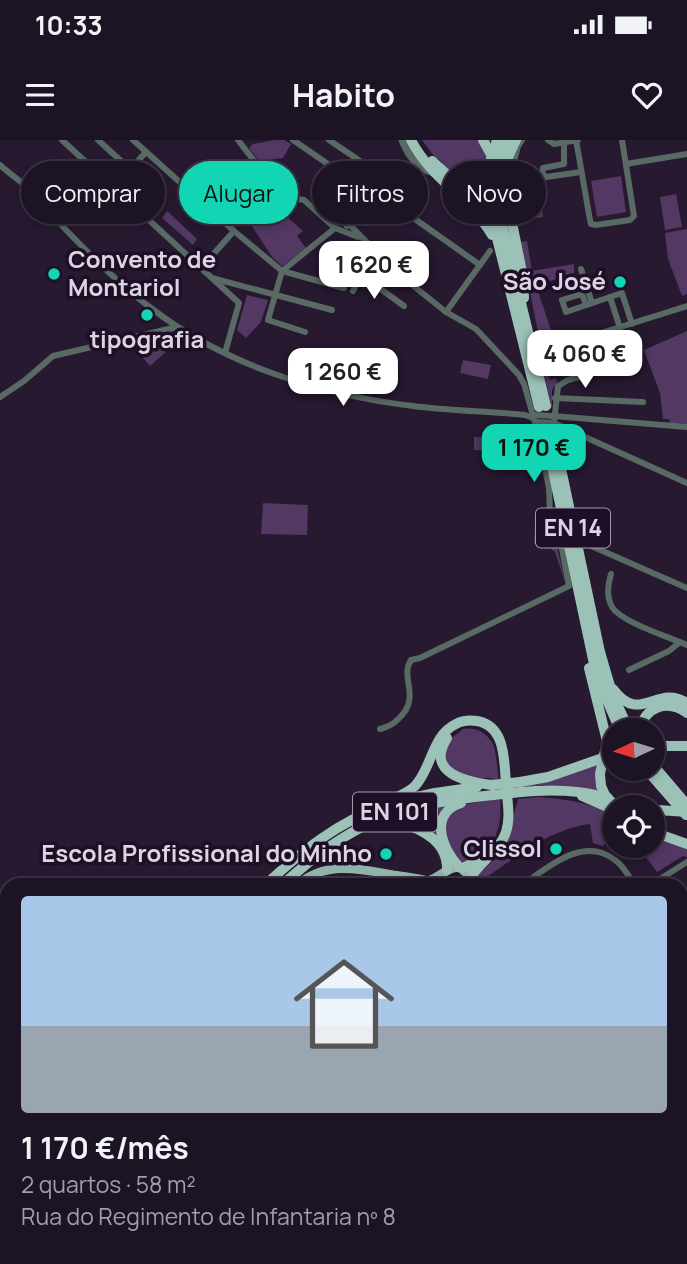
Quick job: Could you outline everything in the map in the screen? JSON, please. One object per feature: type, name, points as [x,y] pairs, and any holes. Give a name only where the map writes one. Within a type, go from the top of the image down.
[{"type":"highway","points":[[411,140],[421,158],[483,220],[494,249],[538,413]]},
{"type":"highway","points":[[417,140],[442,170]]},
{"type":"highway","points":[[483,140],[498,167],[510,214],[523,277],[524,313]]},
{"type":"highway","points":[[494,249],[486,181],[497,140]]},
{"type":"highway","points":[[506,140],[499,155],[495,193],[524,313],[538,413]]},
{"type":"highway","points":[[509,161],[516,140]]},
{"type":"highway","name":"EN 14","points":[[551,426],[606,677],[624,718]]},
{"type":"highway","name":"EN 14","points":[[551,426],[582,612],[602,689],[615,718]]},
{"type":"highway","points":[[582,612],[582,641],[602,720]]},
{"type":"highway","points":[[606,677],[625,702],[636,706],[670,696],[687,703]]},
{"type":"highway","points":[[644,718],[657,708],[673,706],[687,713]]},
{"type":"highway","points":[[584,764],[595,755],[603,741],[600,711]]},
{"type":"highway","points":[[379,808],[415,786],[447,729],[467,720],[491,727],[501,743],[509,820],[502,842],[472,878]]},
{"type":"highway","points":[[470,797],[446,810],[440,823],[445,844],[461,868],[473,864],[490,849],[500,832],[504,808],[499,754],[493,737],[488,731],[475,726],[467,725],[456,729],[444,741],[441,757],[447,771],[452,776],[492,790]]},
{"type":"highway","points":[[669,746],[687,739]]},
{"type":"highway","points":[[665,746],[687,746]]},
{"type":"highway","points":[[584,764],[602,759]]},
{"type":"highway","name":"EN 101","points":[[521,787],[584,764]]},
{"type":"highway","points":[[602,776],[600,780],[605,795]]},
{"type":"highway","points":[[665,779],[687,805]]},
{"type":"highway","points":[[657,781],[687,814]]},
{"type":"highway","name":"EN 101","points":[[274,878],[327,834],[352,820],[379,808],[435,793],[521,787],[594,794],[602,798]]},
{"type":"highway","name":"EN 101","points":[[291,878],[346,834],[382,817],[407,808],[470,797],[492,790]]},
{"type":"highway","points":[[665,811],[687,814]]},
{"type":"highway","points":[[328,848],[374,825],[408,825],[428,835],[438,845],[446,860],[446,872]]},
{"type":"highway","points":[[665,836],[687,844]]},
{"type":"main road","name":"EN 101","points":[[309,878],[317,873],[342,868],[414,878]]},
{"type":"main road","points":[[432,878],[461,868],[467,878]]},
{"type":"main road","name":"EN 101","points":[[445,878],[446,872]]},
{"type":"street","points":[[62,140],[84,161]]},
{"type":"street","points":[[98,140],[121,161]]},
{"type":"street","points":[[133,140],[282,271],[344,288]]},
{"type":"street","points":[[239,141],[248,140]]},
{"type":"street","points":[[293,140],[323,161]]},
{"type":"street","points":[[329,140],[360,161]]},
{"type":"street","points":[[402,140],[409,155],[420,167],[437,175]]},
{"type":"street","points":[[510,161],[522,140]]},
{"type":"street","points":[[548,140],[554,144],[577,140],[591,224],[630,220],[634,216],[622,140]]},
{"type":"street","points":[[239,141],[281,196],[304,200],[338,230],[363,239]]},
{"type":"street","points":[[564,143],[564,164],[542,168],[542,176],[581,172]]},
{"type":"street","points":[[138,161],[146,152]]},
{"type":"street","points":[[626,164],[687,154]]},
{"type":"street","points":[[0,165],[34,193],[68,232],[120,283],[177,327],[225,353],[288,378],[363,398],[416,407],[525,415],[538,413]]},
{"type":"street","points":[[153,224],[239,303]]},
{"type":"street","points":[[422,224],[480,265]]},
{"type":"street","points":[[305,331],[268,320],[282,271],[338,230],[349,225],[396,272],[446,312],[475,330],[519,375],[538,413],[550,516],[555,528],[687,588]]},
{"type":"street","points":[[201,268],[234,231]]},
{"type":"street","points":[[446,312],[494,249]]},
{"type":"street","points":[[353,291],[374,250]]},
{"type":"street","points":[[581,269],[589,304],[622,293],[632,324]]},
{"type":"street","points":[[360,274],[404,306]]},
{"type":"street","points":[[209,277],[332,310]]},
{"type":"street","points":[[225,353],[239,303],[247,287]]},
{"type":"street","points":[[610,297],[620,328]]},
{"type":"street","points":[[547,350],[687,306]]},
{"type":"street","points":[[0,397],[53,356],[177,327]]},
{"type":"street","points":[[592,337],[603,370]]},
{"type":"street","points":[[551,426],[556,390],[562,383],[627,363]]},
{"type":"street","points":[[555,398],[643,402]]},
{"type":"street","points":[[538,413],[551,426],[687,483]]},
{"type":"street","points":[[551,426],[687,427]]},
{"type":"street","points":[[380,729],[393,725],[407,709],[411,699],[407,667],[411,660],[569,586],[561,533]]},
{"type":"street","points":[[611,574],[608,584],[609,600],[618,614],[683,643]]},
{"type":"street","points":[[629,670],[683,643]]},
{"type":"street","points":[[533,878],[572,853],[596,851],[616,860],[629,878]]},
{"type":"street","points":[[662,878],[687,862]]},
{"type":"shaded area","points":[[284,140],[291,144],[283,158],[259,161],[249,148],[253,144]]},
{"type":"shaded area","points":[[422,140],[491,140],[485,161],[442,163]]},
{"type":"shaded area","points":[[621,176],[626,212],[597,217],[591,181]]},
{"type":"shaded area","points":[[676,194],[682,227],[665,230],[660,197]]},
{"type":"shaded area","points":[[167,211],[197,239],[193,245],[165,221]]},
{"type":"shaded area","points":[[251,224],[295,224],[303,231],[297,236],[306,248],[282,266],[272,257]]},
{"type":"shaded area","points":[[687,229],[687,294],[682,296],[668,259],[665,233]]},
{"type":"shaded area","points":[[527,241],[532,271],[574,264],[574,273],[538,285],[537,288],[553,336],[545,339],[542,355],[550,380],[556,378],[557,382],[552,390],[552,407],[541,412],[534,408],[551,404],[540,358],[538,332],[520,242]]},
{"type":"shaded area","points":[[247,295],[268,300],[261,322],[246,338],[237,330]]},
{"type":"shaded area","points":[[176,331],[185,335],[150,366],[131,344],[165,332]]},
{"type":"shaded area","points":[[687,331],[687,424],[670,423],[669,419],[663,419],[660,393],[644,350]]},
{"type":"shaded area","points":[[463,360],[491,365],[488,379],[460,373]]},
{"type":"shaded area","points":[[474,437],[503,438],[502,452],[474,450]]},
{"type":"shaded area","points":[[263,503],[308,505],[307,535],[261,534]]},
{"type":"shaded area","points":[[535,528],[546,529],[553,537],[566,585],[555,552],[545,544],[534,544]]},
{"type":"shaded area","points":[[463,729],[482,732],[494,746],[500,811],[500,821],[493,840],[478,857],[466,865],[460,862],[452,851],[447,838],[445,818],[458,805],[492,800],[491,778],[472,777],[456,772],[447,761],[448,741]]},
{"type":"shaded area","points":[[600,761],[596,772],[598,791],[544,785],[510,788],[510,785]]},
{"type":"shaded area","points":[[518,799],[560,799],[602,810],[602,846],[593,843],[590,824],[575,827],[545,839],[485,878],[476,878],[504,851]]},
{"type":"shaded area","points":[[447,803],[439,816],[439,844],[387,819]]},
{"type":"shaded area","points":[[665,842],[687,849],[687,857],[683,856],[657,872],[647,858],[665,858]]},
{"type":"place","name":"Convento de Montariol","points":[[54,274]]},
{"type":"place","name":"São José","points":[[620,282]]},
{"type":"place","name":"tipografia","points":[[147,315]]},
{"type":"place","name":"Clissol","points":[[556,849]]},
{"type":"place","name":"Escola Profissional do Minho","points":[[386,854]]}]
